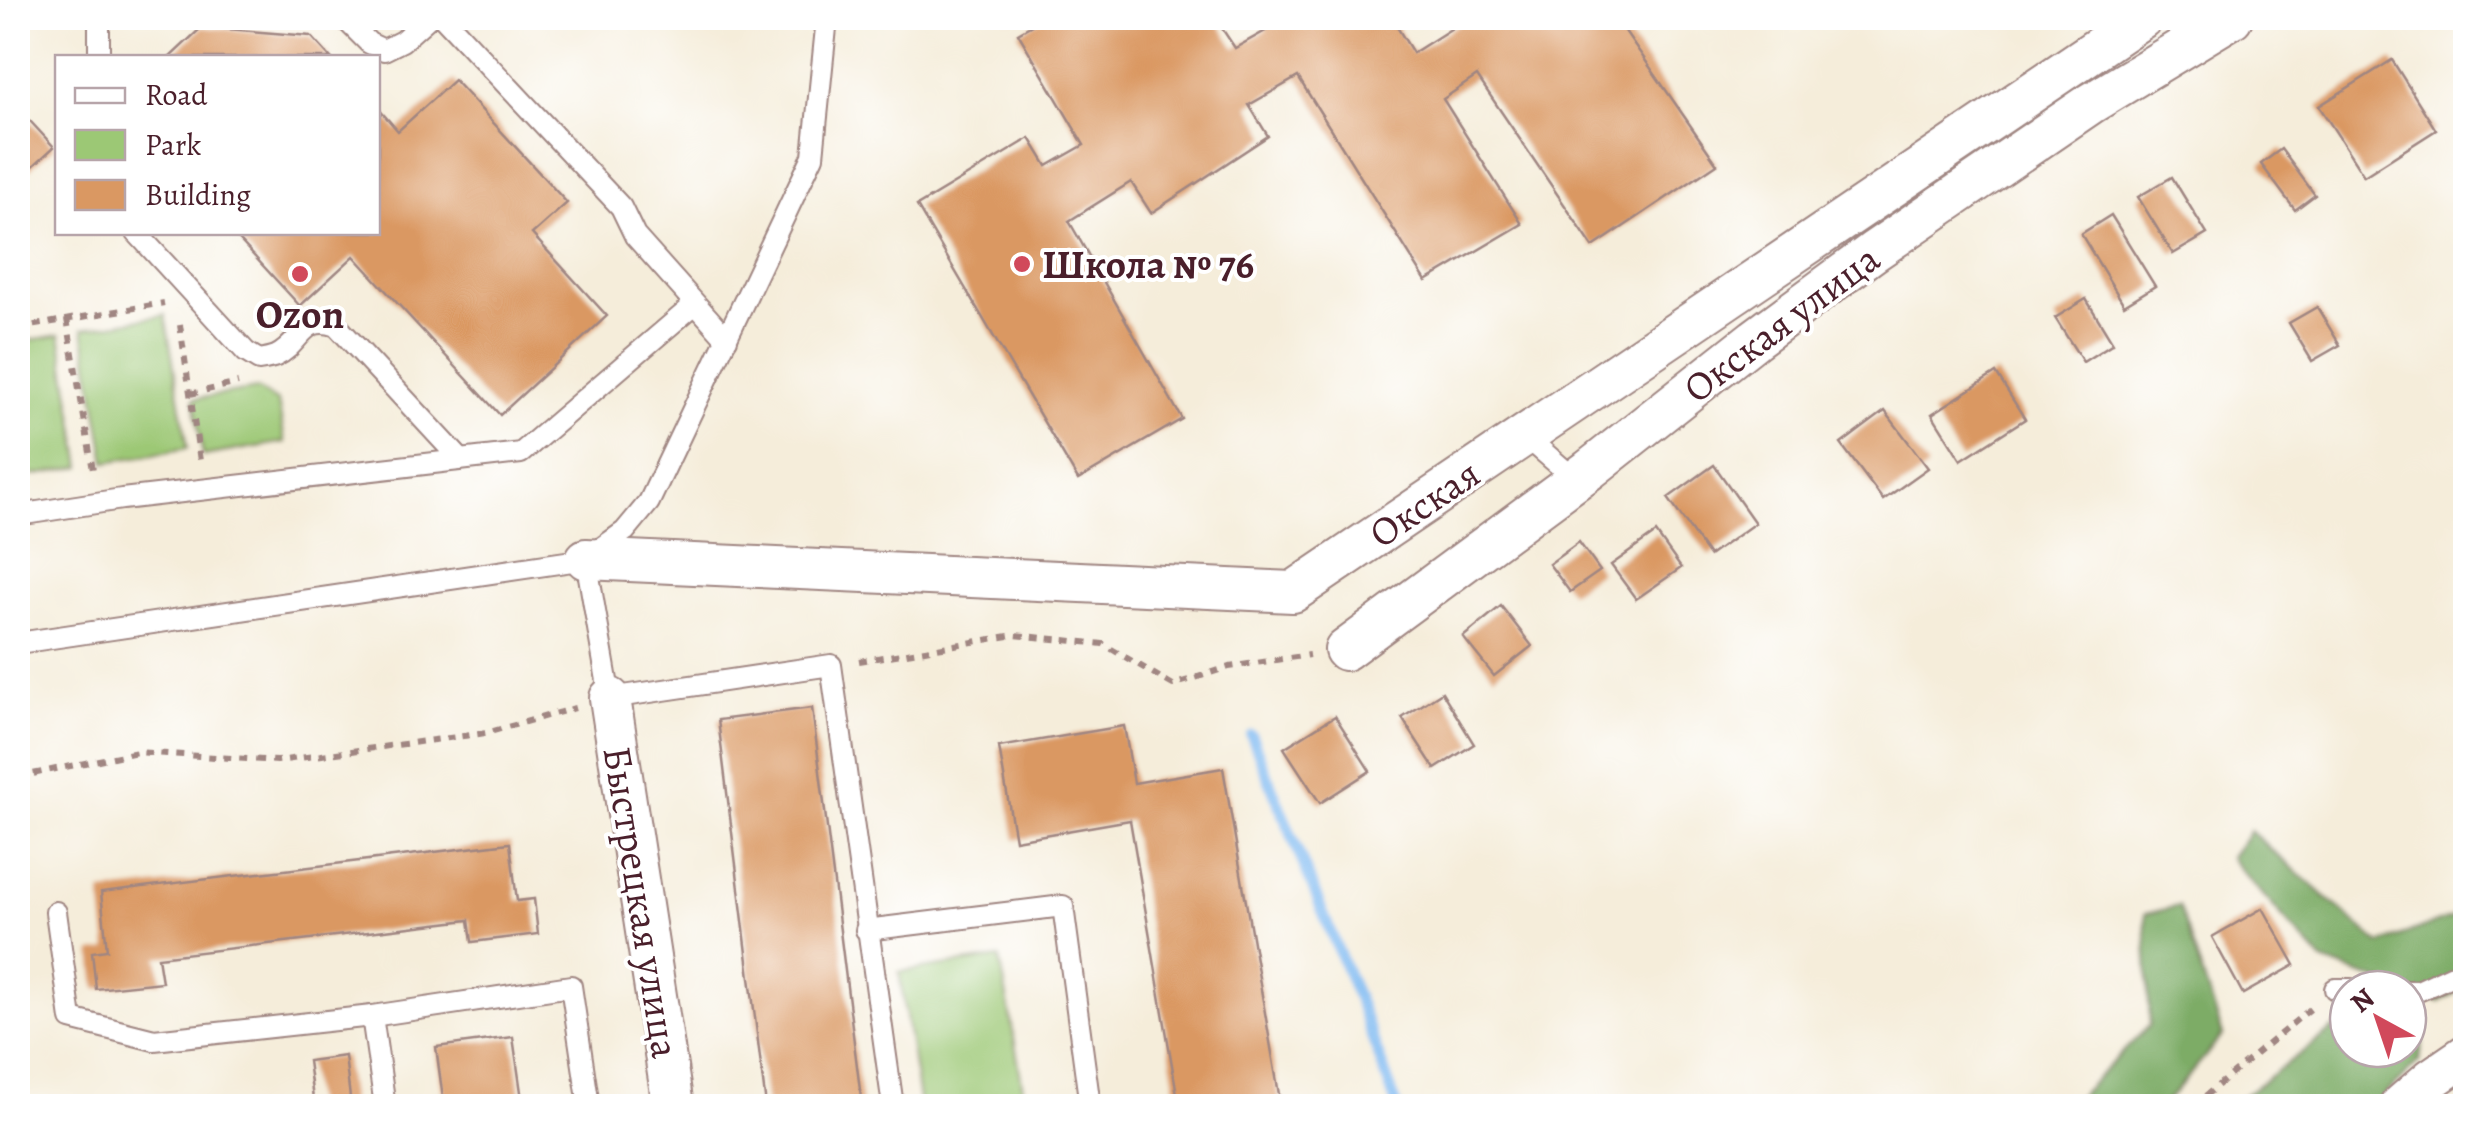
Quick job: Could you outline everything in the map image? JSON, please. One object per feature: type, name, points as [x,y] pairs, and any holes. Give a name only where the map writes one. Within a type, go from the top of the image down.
[{"type":"street","name":"Окская","points":[[586,559],[1292,592],[1524,436],[2029,120],[2142,18]]},
{"type":"street","name":"Окская улица","points":[[1345,650],[1576,480],[1858,263],[2029,120],[2090,104],[2232,18]]},
{"type":"street","name":"Быстрецкая улица","points":[[610,698],[673,1106]]},
{"type":"street","points":[[2400,1106],[2466,1055]]},
{"type":"lane","points":[[99,18],[99,55]]},
{"type":"lane","points":[[344,18],[368,43],[384,50],[402,41],[428,18]]},
{"type":"lane","points":[[444,18],[621,207],[635,236],[726,339]]},
{"type":"lane","points":[[18,643],[586,559],[625,531],[649,502],[813,156],[828,18]]},
{"type":"lane","points":[[139,235],[246,352],[259,360],[278,356],[310,325],[324,321],[338,326],[460,460]]},
{"type":"lane","points":[[18,515],[520,452],[695,304]]},
{"type":"lane","points":[[1524,436],[1576,480]]},
{"type":"lane","points":[[586,559],[610,698],[831,666],[892,1106]]},
{"type":"lane","points":[[866,930],[1064,906],[1090,1106]]},
{"type":"lane","points":[[56,912],[71,1020],[154,1040],[372,1016],[571,986],[589,1106]]},
{"type":"lane","points":[[2428,986],[2466,968]]},
{"type":"lane","points":[[372,1016],[385,1106]]},
{"type":"path","points":[[18,328],[175,301]]},
{"type":"path","points":[[179,317],[200,462]]},
{"type":"path","points":[[67,319],[94,477]]},
{"type":"path","points":[[190,394],[249,381]]},
{"type":"path","points":[[831,666],[1015,635],[1103,644],[1172,686],[1229,667],[1345,650]]},
{"type":"path","points":[[18,777],[137,752],[277,761],[486,733],[610,698]]},
{"type":"path","points":[[2193,1106],[2328,1001]]},
{"type":"green space","points":[[165,315],[188,448],[106,462],[83,329]]},
{"type":"green space","points":[[60,335],[82,467],[18,478],[18,342]]},
{"type":"green space","points":[[257,389],[278,402],[285,442],[203,456],[194,399]]},
{"type":"green space","points":[[2250,831],[2380,944],[2465,912],[2465,987],[2439,1002],[2428,998],[2428,969],[2345,969],[2322,961],[2230,858]]},
{"type":"green space","points":[[2179,906],[2223,1035],[2163,1106],[2069,1106],[2150,1025],[2145,914]]},
{"type":"green space","points":[[1000,958],[1026,1106],[920,1106],[899,972]]},
{"type":"green space","points":[[2328,1033],[2328,1069],[2411,1069],[2370,1106],[2230,1106]]},
{"type":"building","name":"Школа № 76","points":[[1044,18],[1215,18],[1235,48],[1267,30],[1258,18],[1412,18],[1397,27],[1413,53],[1468,18],[1616,18],[1717,164],[1593,247],[1477,76],[1443,99],[1522,224],[1426,281],[1298,77],[1249,105],[1268,136],[1151,213],[1131,182],[1069,221],[1182,419],[1078,480],[917,206],[1030,138],[1047,166],[1084,145],[1018,33]]},
{"type":"building","points":[[202,27],[311,36],[328,55],[172,55]]},
{"type":"building","points":[[2392,60],[2436,130],[2364,176],[2319,106]]},
{"type":"building","points":[[454,80],[567,203],[532,234],[607,316],[500,415],[354,256],[300,306],[235,235],[380,235],[380,110],[398,131]]},
{"type":"building","points":[[18,108],[54,147],[18,180]]},
{"type":"building","points":[[2281,149],[2315,195],[2295,210],[2261,164]]},
{"type":"building","points":[[2172,177],[2207,234],[2173,254],[2138,197]]},
{"type":"building","points":[[2111,215],[2155,286],[2124,305],[2081,234]]},
{"type":"building","points":[[2086,299],[2113,343],[2083,362],[2055,318]]},
{"type":"building","points":[[2317,307],[2340,345],[2312,361],[2289,323]]},
{"type":"building","points":[[1996,373],[2025,419],[1961,460],[1932,414]]},
{"type":"building","points":[[1885,411],[1928,468],[1883,500],[1841,444]]},
{"type":"building","points":[[1714,465],[1755,523],[1709,556],[1668,498]]},
{"type":"building","points":[[1656,533],[1681,568],[1636,599],[1611,565]]},
{"type":"building","points":[[1579,542],[1600,571],[1570,592],[1549,564]]},
{"type":"building","points":[[1501,606],[1532,646],[1494,676],[1463,637]]},
{"type":"building","points":[[1442,692],[1474,744],[1435,769],[1402,718]]},
{"type":"building","points":[[812,708],[862,1106],[766,1106],[718,720]]},
{"type":"building","points":[[1335,716],[1370,771],[1320,803],[1284,748]]},
{"type":"building","points":[[1124,726],[1134,783],[1223,768],[1281,1106],[1179,1106],[1130,820],[1015,840],[999,747]]},
{"type":"building","points":[[510,843],[517,901],[534,899],[538,934],[472,942],[469,920],[158,957],[162,982],[96,989],[92,952],[107,950],[101,892]]},
{"type":"building","points":[[2263,908],[2295,965],[2243,994],[2212,937]]},
{"type":"building","points":[[513,1037],[523,1106],[444,1106],[436,1047]]},
{"type":"building","points":[[345,1056],[351,1106],[314,1106],[308,1061]]},
{"type":"waterway","points":[[1251,735],[1397,1106]]},
{"type":"place","name":"Школа № 76","points":[[1022,264]]},
{"type":"place","name":"Ozon","points":[[300,274]]}]
